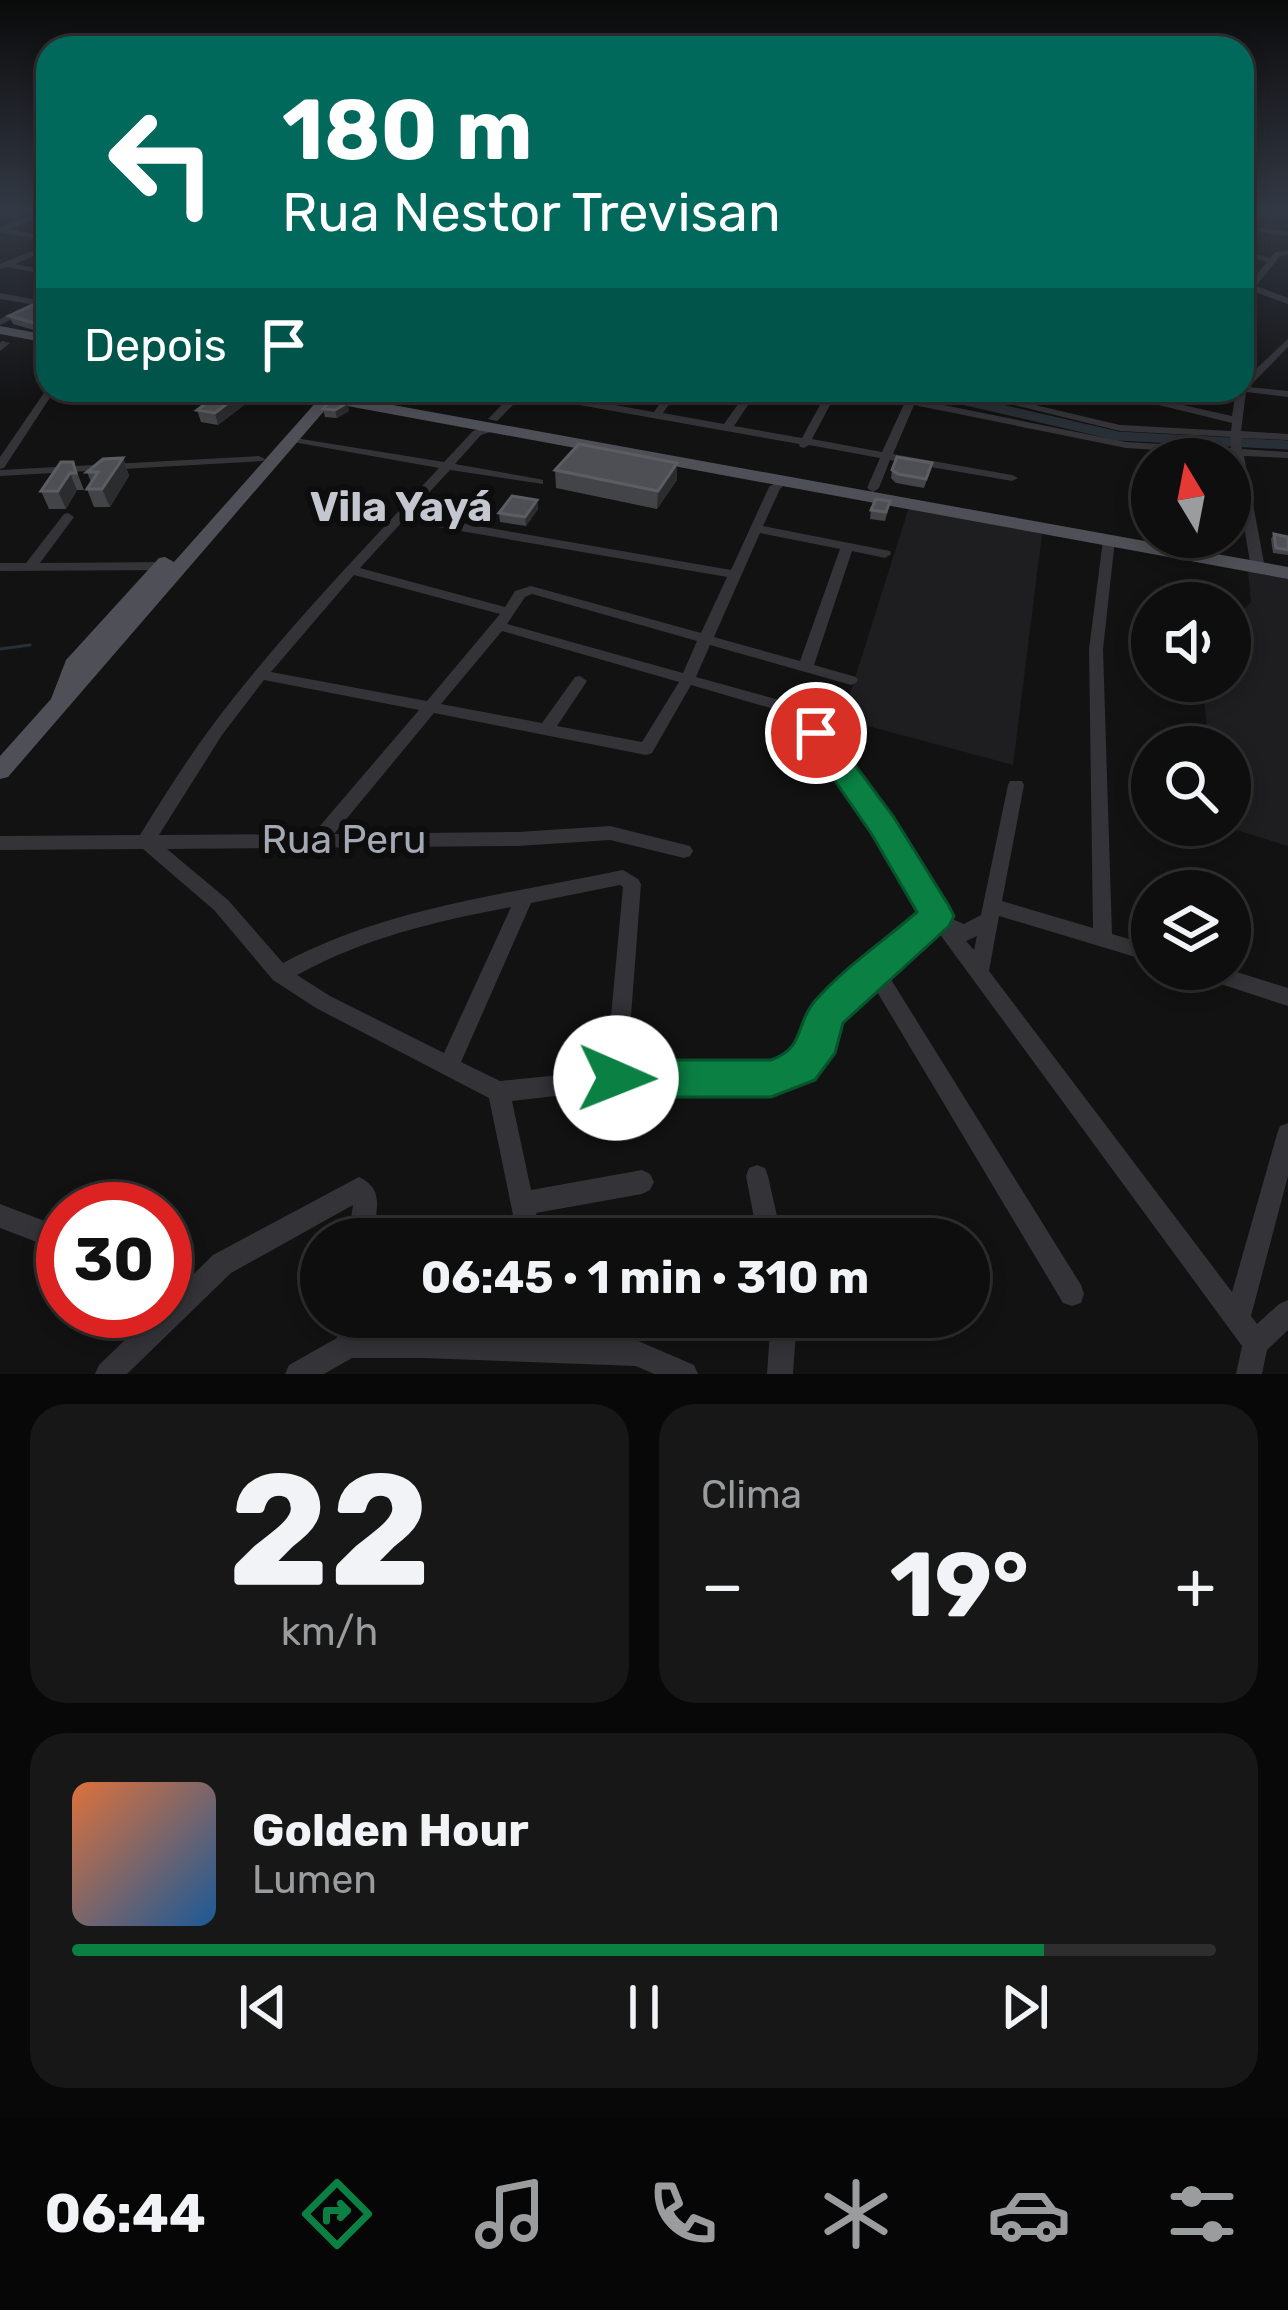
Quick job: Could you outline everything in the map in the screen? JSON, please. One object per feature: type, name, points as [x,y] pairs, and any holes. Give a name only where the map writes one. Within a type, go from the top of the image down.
[{"type":"main road","points":[[3,337],[36,341]]},
{"type":"main road","points":[[0,771],[10,746],[47,717],[80,671],[259,459],[318,402]]},
{"type":"main road","points":[[171,566],[292,439],[320,402]]},
{"type":"main road","points":[[355,402],[1109,540],[1288,568]]},
{"type":"main road","points":[[361,402],[486,426]]},
{"type":"main road","points":[[779,478],[873,488],[1257,563]]},
{"type":"street","points":[[1262,276],[1254,288],[1288,301]]},
{"type":"street","points":[[0,296],[36,301]]},
{"type":"street","points":[[3,337],[36,310]]},
{"type":"street","points":[[1254,375],[1288,342]]},
{"type":"street","points":[[1254,361],[1265,363]]},
{"type":"street","points":[[1254,389],[1288,394]]},
{"type":"street","points":[[0,469],[42,402]]},
{"type":"street","points":[[508,402],[263,675],[189,765],[146,841],[221,905],[280,974],[322,1002],[500,1092],[616,1078],[771,1078],[801,1067],[822,1041],[825,1016],[874,970],[940,920]]},
{"type":"street","points":[[582,402],[804,445],[1012,478]]},
{"type":"street","points":[[656,416],[666,402]]},
{"type":"street","points":[[726,429],[745,402]]},
{"type":"street","points":[[804,445],[827,402]]},
{"type":"street","points":[[873,488],[913,402]]},
{"type":"street","points":[[944,402],[1088,439],[1131,444]]},
{"type":"street","points":[[1009,402],[1120,428],[1208,438]]},
{"type":"street","points":[[1133,402],[1227,438]]},
{"type":"street","points":[[1235,438],[1241,402]]},
{"type":"street","points":[[1251,440],[1288,437]]},
{"type":"street","points":[[292,439],[539,482]]},
{"type":"street","points":[[1251,445],[1288,455]]},
{"type":"street","points":[[0,469],[259,459]]},
{"type":"street","points":[[263,675],[646,749],[688,679],[779,478]]},
{"type":"street","points":[[402,517],[734,574]]},
{"type":"street","points":[[30,567],[68,518]]},
{"type":"street","points":[[756,528],[885,554]]},
{"type":"street","points":[[1251,530],[1257,563]]},
{"type":"street","points":[[1103,940],[1096,650],[1109,540]]},
{"type":"street","points":[[806,666],[847,546]]},
{"type":"street","points":[[0,568],[171,566]]},
{"type":"street","points":[[356,571],[796,710],[836,755],[940,920],[1256,1343]]},
{"type":"street","points":[[319,839],[520,594],[531,590],[851,680]]},
{"type":"street","points":[[545,731],[580,681]]},
{"type":"street","points":[[979,972],[1016,784]]},
{"type":"street","name":"Rua Peru","points":[[0,842],[518,839],[610,832],[685,851]]},
{"type":"street","points":[[280,974],[320,949],[623,877],[632,884],[616,1078]]},
{"type":"street","points":[[450,1063],[524,898]]},
{"type":"street","points":[[990,913],[1131,948]]},
{"type":"street","points":[[940,920],[965,932],[990,913]]},
{"type":"street","points":[[874,970],[1072,1294]]},
{"type":"street","points":[[1251,985],[1288,997]]},
{"type":"street","points":[[500,1092],[527,1218]]},
{"type":"street","points":[[1237,1321],[1288,1134]]},
{"type":"street","points":[[757,1176],[766,1218]]},
{"type":"street","points":[[525,1203],[642,1182]]},
{"type":"street","points":[[312,1218],[365,1191],[362,1218]]},
{"type":"street","points":[[0,1216],[36,1230]]},
{"type":"street","points":[[108,1374],[222,1264],[300,1224]]},
{"type":"street","points":[[1249,1374],[1256,1343],[1288,1313]]},
{"type":"street","points":[[350,1338],[350,1346]]},
{"type":"street","points":[[544,1338],[545,1350]]},
{"type":"street","points":[[780,1374],[783,1338]]},
{"type":"street","points":[[298,1374],[350,1346],[636,1353],[685,1374]]},
{"type":"shaded area","points":[[909,507],[1042,534],[1013,765],[842,719]]},
{"type":"shaded area","points":[[1248,571],[1288,579],[1288,846],[1251,835],[1251,726],[1207,726],[1204,702],[1251,702]]},
{"type":"building","points":[[36,304],[36,324],[9,316]]},
{"type":"building","points":[[208,402],[229,402],[215,413],[197,410]]},
{"type":"building","points":[[329,402],[347,403],[335,410],[323,409]]},
{"type":"building","points":[[579,444],[677,463],[658,491],[555,470]]},
{"type":"building","points":[[897,457],[932,463],[926,479],[892,470]]},
{"type":"building","points":[[123,458],[102,489],[87,489],[98,472],[87,472],[103,459]]},
{"type":"building","points":[[61,462],[73,462],[76,473],[70,473],[58,491],[41,491]]},
{"type":"building","points":[[512,496],[537,500],[525,517],[499,513]]},
{"type":"building","points":[[876,499],[890,501],[886,512],[871,510]]},
{"type":"building","points":[[1274,534],[1288,537],[1288,550],[1276,548]]},
{"type":"waterway","points":[[971,402],[1118,436],[1288,445]]},
{"type":"waterway","points":[[0,649],[30,645]]},
{"type":"district","name":"Vila Yayá","points":[[401,506]]},
{"type":"route","points":[[616,1078],[771,1078],[801,1067],[822,1041],[825,1016],[937,916],[882,824],[816,733]]}]
